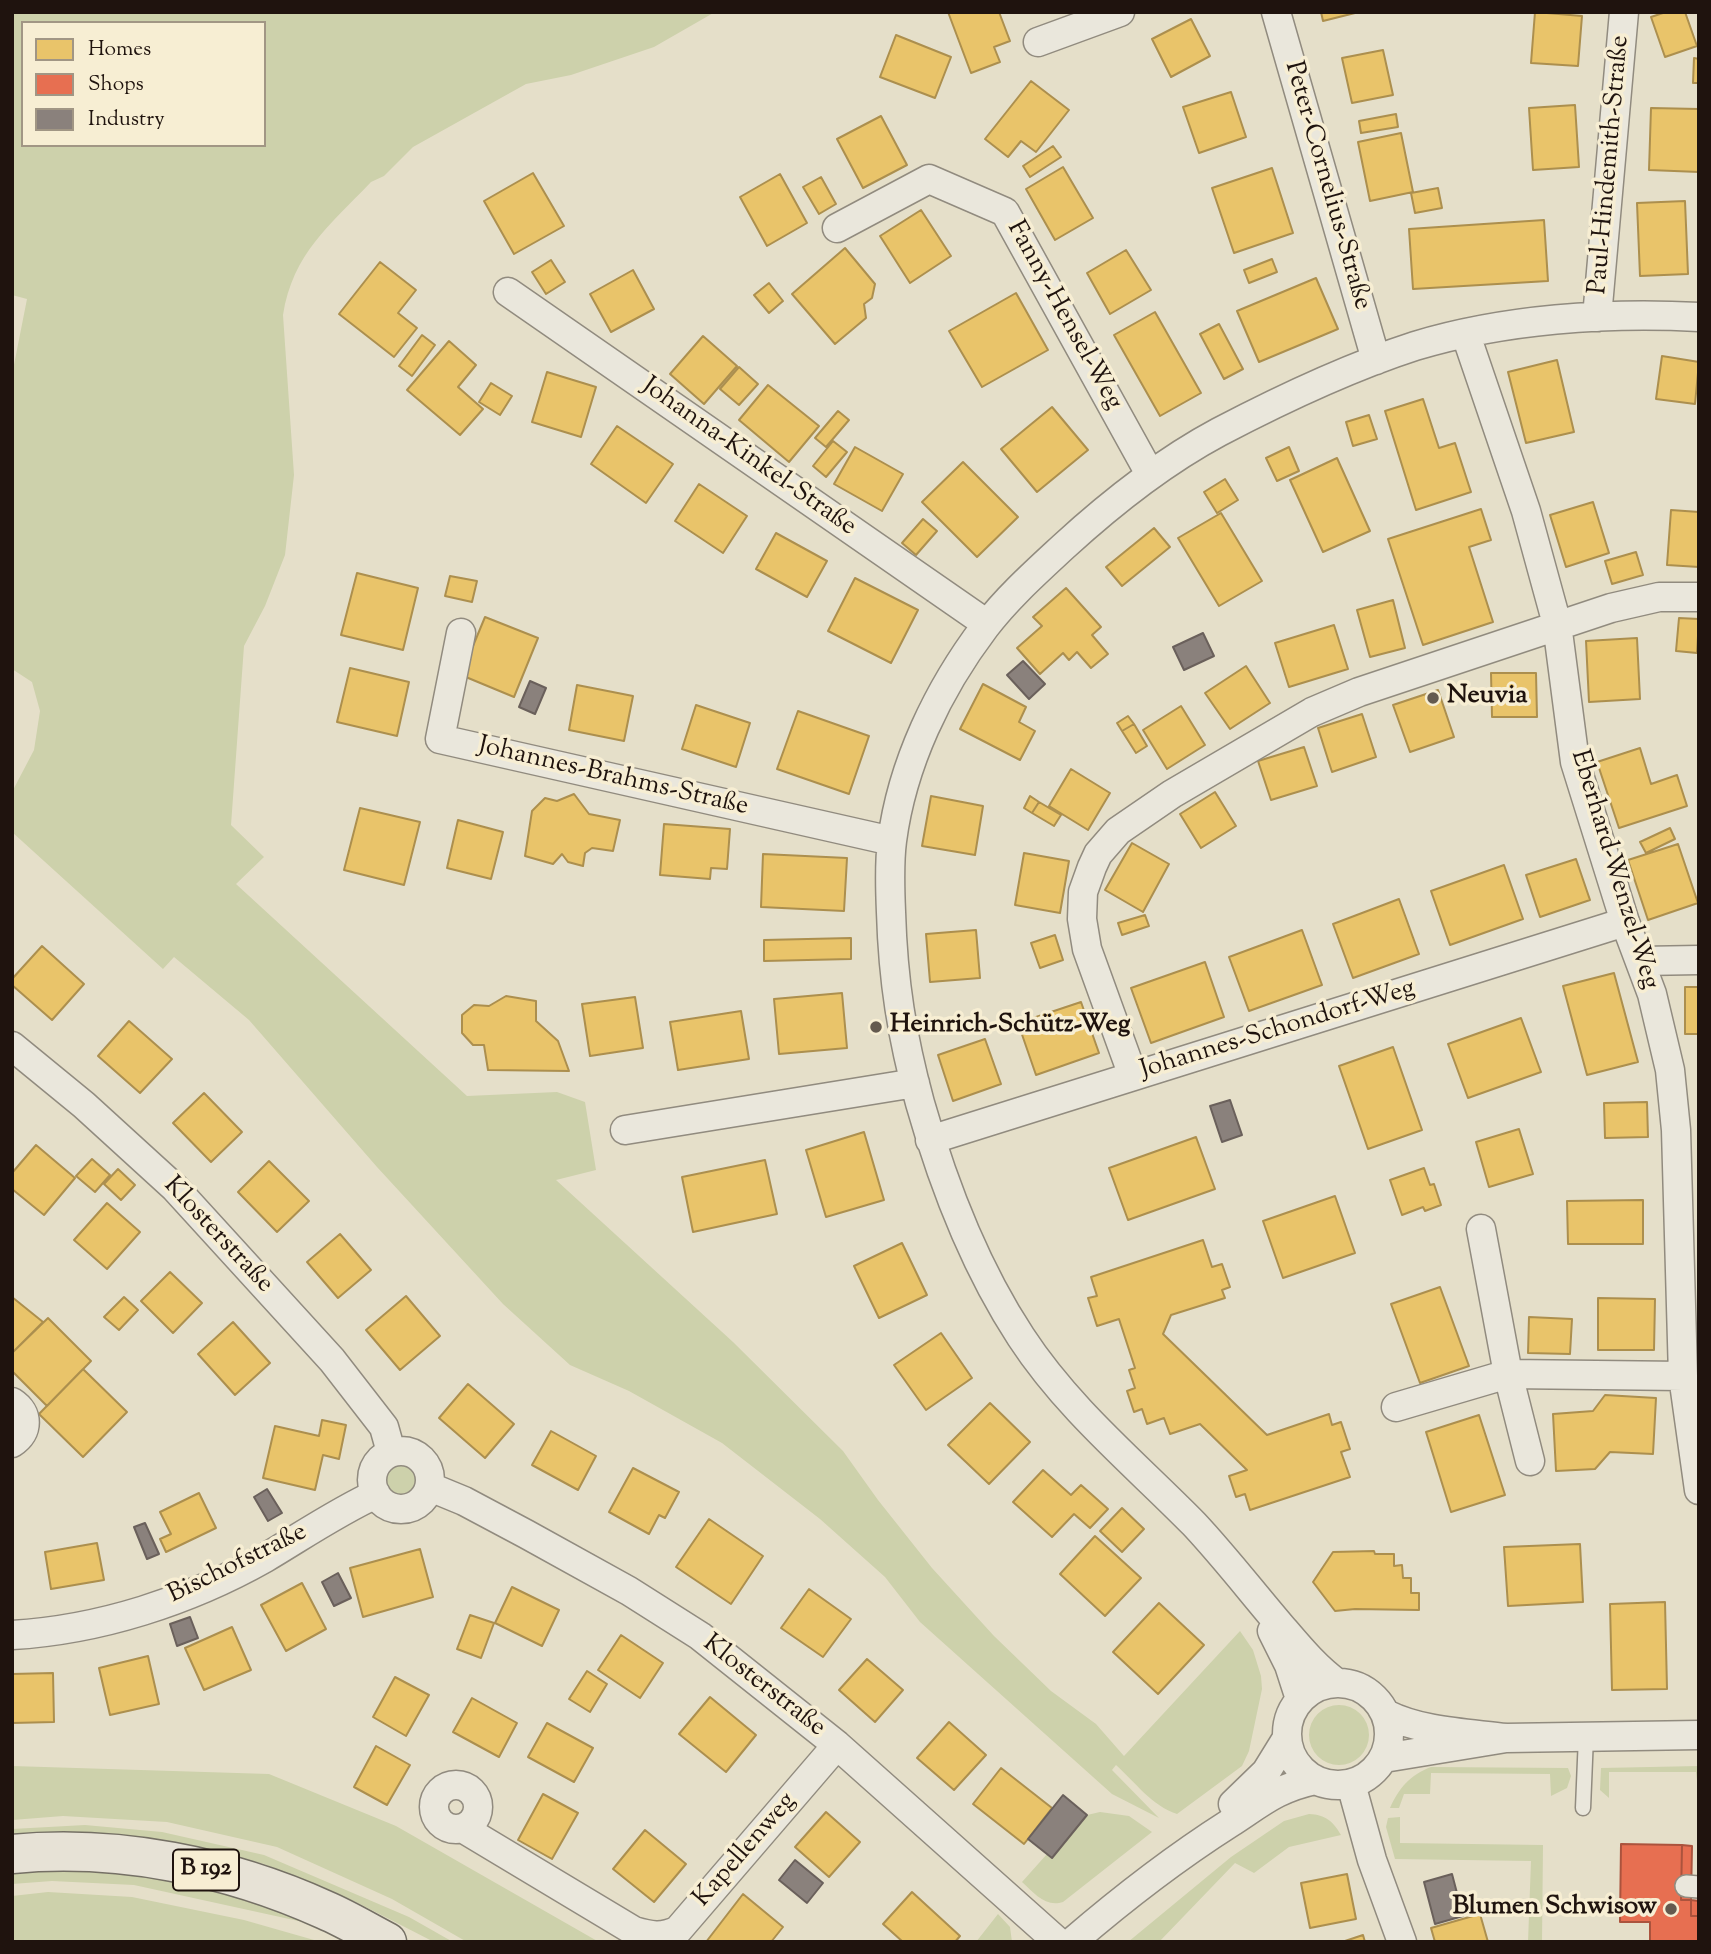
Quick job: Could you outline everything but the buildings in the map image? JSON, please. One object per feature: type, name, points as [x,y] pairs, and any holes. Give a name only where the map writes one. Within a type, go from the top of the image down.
[{"type":"main road","name":"B 192","points":[[12,1854],[89,1851],[139,1856],[190,1866],[257,1884],[324,1910],[387,1942]]},
{"type":"street","points":[[1038,42],[1120,12]]},
{"type":"street","name":"Peter-Cornelius-Straße","points":[[1276,12],[1376,360]]},
{"type":"street","name":"Paul-Hindemith-Straße","points":[[1597,317],[1624,12]]},
{"type":"street","name":"Fanny-Hensel-Weg","points":[[837,228],[929,179],[1006,212],[1150,474]]},
{"type":"street","name":"Johanna-Kinkel-Straße","points":[[508,292],[987,624]]},
{"type":"street","points":[[1338,1683],[1306,1655],[1216,1548],[1084,1417],[1048,1377],[999,1302],[962,1224],[930,1140],[899,1016],[890,891],[892,841],[905,785],[926,723],[950,678],[987,624],[1040,569],[1093,520],[1150,474],[1197,444],[1255,413],[1376,360],[1420,345],[1530,323],[1597,317],[1699,317]]},
{"type":"street","name":"Eberhard-Wenzel-Weg","points":[[1466,335],[1526,511],[1557,624],[1575,762],[1652,994],[1671,1082],[1683,1376],[1698,1474]]},
{"type":"street","points":[[1133,1076],[1087,949],[1082,919],[1087,879],[1098,854],[1129,822],[1312,712],[1359,692],[1611,608],[1659,597],[1699,597]]},
{"type":"street","name":"Johannes-Brahms-Straße","points":[[461,632],[440,739],[892,841]]},
{"type":"street","name":"Johannes-Schondorf-Weg","points":[[930,1140],[1626,922]]},
{"type":"street","points":[[1642,961],[1699,960]]},
{"type":"street","name":"Klosterstraße","points":[[12,1046],[84,1105],[175,1188],[332,1360],[384,1427],[391,1452]]},
{"type":"street","points":[[625,1130],[915,1083]]},
{"type":"street","points":[[1481,1229],[1508,1374],[1530,1461]]},
{"type":"street","points":[[1396,1407],[1508,1374],[1683,1376]]},
{"type":"street","points":[[12,1402],[22,1409],[26,1423],[20,1437],[12,1443]]},
{"type":"street","points":[[404,1450],[422,1459],[431,1477],[430,1487],[420,1503],[401,1509],[391,1507],[376,1494],[372,1485],[372,1474],[382,1457],[404,1450]]},
{"type":"street","name":"Klosterstraße","points":[[430,1487],[464,1501],[526,1534],[639,1597],[700,1636],[837,1745],[1058,1942]]},
{"type":"street","name":"Bischofstraße","points":[[12,1634],[41,1633],[93,1624],[152,1607],[208,1586],[263,1559],[343,1510],[376,1494]]},
{"type":"street","points":[[1254,1594],[1289,1665],[1300,1699]]},
{"type":"street","points":[[1338,1683],[1348,1683],[1375,1698],[1386,1714],[1389,1740],[1384,1758],[1367,1777],[1351,1784],[1329,1785],[1307,1775],[1293,1759],[1287,1738],[1290,1715],[1300,1699],[1314,1689],[1338,1683]]},
{"type":"street","points":[[1386,1714],[1426,1727],[1506,1738]]},
{"type":"street","points":[[1384,1758],[1506,1738],[1699,1735]]},
{"type":"street","points":[[1189,1849],[1261,1778],[1287,1738]]},
{"type":"street","name":"Kapellenweg","points":[[464,1829],[634,1931],[650,1936],[666,1936],[678,1930],[837,1745]]},
{"type":"street","points":[[1072,1942],[1189,1849],[1266,1797],[1315,1780]]},
{"type":"street","points":[[1351,1784],[1372,1860],[1402,1942]]},
{"type":"lane","points":[[1583,1808],[1586,1736]]},
{"type":"green space","points":[[12,12],[715,12],[654,47],[571,75],[526,84],[413,147],[384,176],[371,182],[315,241],[304,257],[288,293],[283,315],[294,475],[285,555],[265,606],[244,646],[231,825],[264,857],[236,884],[467,1096],[557,1092],[585,1102],[596,1170],[556,1180],[733,1342],[843,1451],[932,1568],[994,1636],[1051,1691],[1096,1724],[1124,1756],[1240,1631],[1253,1650],[1262,1689],[1249,1751],[1242,1766],[1177,1814],[1152,1799],[1116,1765],[1112,1770],[1159,1818],[1112,1794],[920,1622],[885,1577],[820,1519],[722,1443],[629,1391],[570,1365],[503,1304],[377,1167],[249,1020],[174,957],[163,969],[12,832],[12,792],[34,750],[40,711],[32,682],[12,669],[12,375],[27,299],[12,295]]},
{"type":"green space","points":[[402,1462],[415,1467],[420,1480],[415,1493],[402,1498],[389,1493],[384,1480],[389,1467]]},
{"type":"green space","points":[[1339,1705],[1356,1710],[1364,1718],[1369,1735],[1364,1752],[1356,1760],[1339,1765],[1322,1760],[1314,1752],[1309,1735],[1314,1718],[1322,1710]]},
{"type":"green space","points":[[12,1766],[269,1774],[396,1826],[599,1942],[467,1942],[392,1899],[277,1847],[167,1822],[63,1816],[12,1820]]},
{"type":"green space","points":[[1699,1766],[1699,1798],[1696,1772],[1609,1772],[1609,1798],[1600,1790],[1601,1768]]},
{"type":"green space","points":[[1431,1767],[1568,1768],[1571,1776],[1567,1788],[1551,1796],[1550,1774],[1431,1773],[1430,1794],[1404,1794],[1399,1808],[1390,1808],[1406,1783]]},
{"type":"green space","points":[[1100,1812],[1129,1816],[1152,1832],[1063,1902],[1046,1901],[1022,1882],[1047,1854],[1053,1858],[1087,1815]]},
{"type":"green space","points":[[1309,1814],[1328,1820],[1341,1835],[1289,1847],[1254,1873],[1235,1863],[1159,1942],[1128,1942],[1231,1857],[1284,1821]]},
{"type":"green space","points":[[1400,1817],[1400,1843],[1543,1845],[1542,1942],[1528,1942],[1531,1861],[1395,1859],[1386,1827],[1388,1818]]},
{"type":"green space","points":[[85,1825],[162,1832],[264,1855],[409,1917],[453,1942],[434,1942],[356,1902],[264,1864],[191,1845],[146,1839],[12,1836],[12,1829]]},
{"type":"green space","points":[[41,1870],[130,1874],[183,1881],[230,1892],[308,1920],[303,1922],[134,1885],[52,1881],[12,1884],[12,1872]]},
{"type":"green space","points":[[48,1892],[132,1897],[244,1920],[321,1942],[12,1942],[12,1896]]},
{"type":"green space","points":[[998,1914],[1010,1927],[1012,1942],[976,1942]]},
{"type":"place","name":"Neuvia","points":[[1433,698]]},
{"type":"place","name":"Heinrich-Schütz-Weg","points":[[876,1027]]},
{"type":"place","name":"Blumen Schwisow","points":[[1671,1909]]}]
